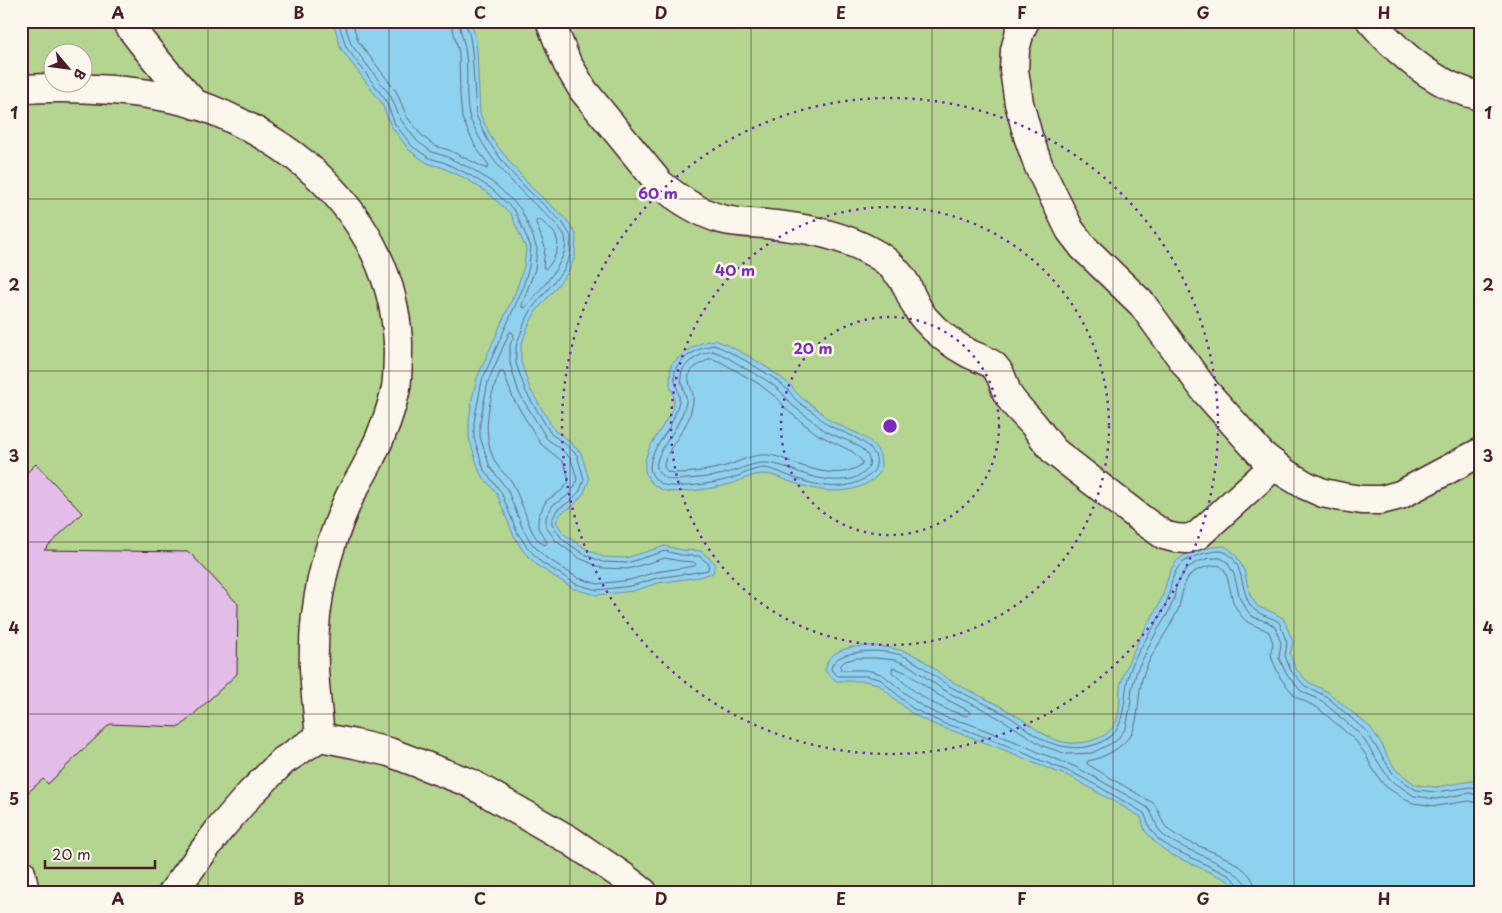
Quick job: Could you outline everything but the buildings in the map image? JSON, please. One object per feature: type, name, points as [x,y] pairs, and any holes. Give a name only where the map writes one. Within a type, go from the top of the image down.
[{"type":"lane","points":[[126,21],[140,42],[196,104]]},
{"type":"lane","points":[[550,21],[567,63],[583,90],[659,182],[673,194],[695,208],[721,219],[816,232],[874,252],[898,273],[924,318],[939,334],[994,367],[1000,374],[1007,392],[1016,406],[1055,452],[1164,535],[1187,539],[1198,536],[1275,465]]},
{"type":"lane","points":[[1025,21],[1015,50],[1014,70],[1019,103],[1039,167],[1070,230],[1083,246],[1142,304],[1206,392],[1262,455],[1285,473],[1305,485],[1323,492],[1362,500],[1381,500],[1414,489],[1481,452]]},
{"type":"lane","points":[[1372,21],[1402,53],[1419,67],[1457,89],[1481,96]]},
{"type":"lane","points":[[21,89],[124,91],[196,104],[224,114],[277,144],[305,164],[327,184],[348,208],[366,234],[381,263],[391,292],[397,324],[398,355],[394,394],[388,418],[371,457],[349,498],[332,540],[321,584],[315,626],[314,668],[320,737]]},
{"type":"lane","points":[[173,892],[219,830],[250,794],[283,761],[320,737],[389,752],[470,784],[571,841],[643,892]]},
{"type":"lane","points":[[21,873],[25,892]]},
{"type":"green space","points":[[21,21],[1481,21],[1481,892],[21,892]]},
{"type":"water","points":[[333,21],[470,21],[475,35],[477,51],[480,114],[492,139],[532,188],[566,219],[576,234],[575,257],[567,274],[537,310],[529,324],[521,346],[521,362],[530,389],[555,431],[567,439],[581,453],[589,480],[584,493],[573,506],[561,513],[556,522],[565,535],[603,557],[626,558],[665,546],[682,550],[701,551],[715,563],[713,573],[658,583],[633,591],[597,595],[574,589],[538,566],[523,551],[513,534],[497,494],[480,473],[469,438],[469,421],[477,378],[517,288],[524,266],[526,249],[511,214],[488,193],[465,178],[427,163],[409,150],[391,126],[381,102],[341,49]]},
{"type":"water","points":[[715,340],[763,365],[789,384],[801,397],[828,419],[868,440],[879,453],[881,470],[878,475],[868,483],[857,488],[836,491],[813,488],[765,474],[752,476],[724,486],[689,491],[666,491],[654,485],[646,474],[646,457],[673,406],[674,399],[670,384],[671,365],[691,348]]},
{"type":"water","points":[[1225,546],[1235,554],[1244,570],[1250,595],[1258,607],[1283,618],[1293,642],[1290,654],[1295,668],[1308,682],[1328,692],[1370,727],[1397,771],[1416,785],[1436,787],[1472,781],[1481,785],[1481,892],[1239,892],[1227,880],[1170,854],[1145,831],[1141,817],[1071,777],[924,720],[910,712],[878,684],[865,681],[836,681],[825,671],[828,660],[835,653],[845,649],[869,646],[905,651],[919,657],[948,679],[1004,708],[1053,739],[1069,743],[1095,740],[1107,733],[1115,724],[1119,709],[1120,688],[1126,668],[1159,605],[1170,572],[1175,564],[1188,553]]}]
